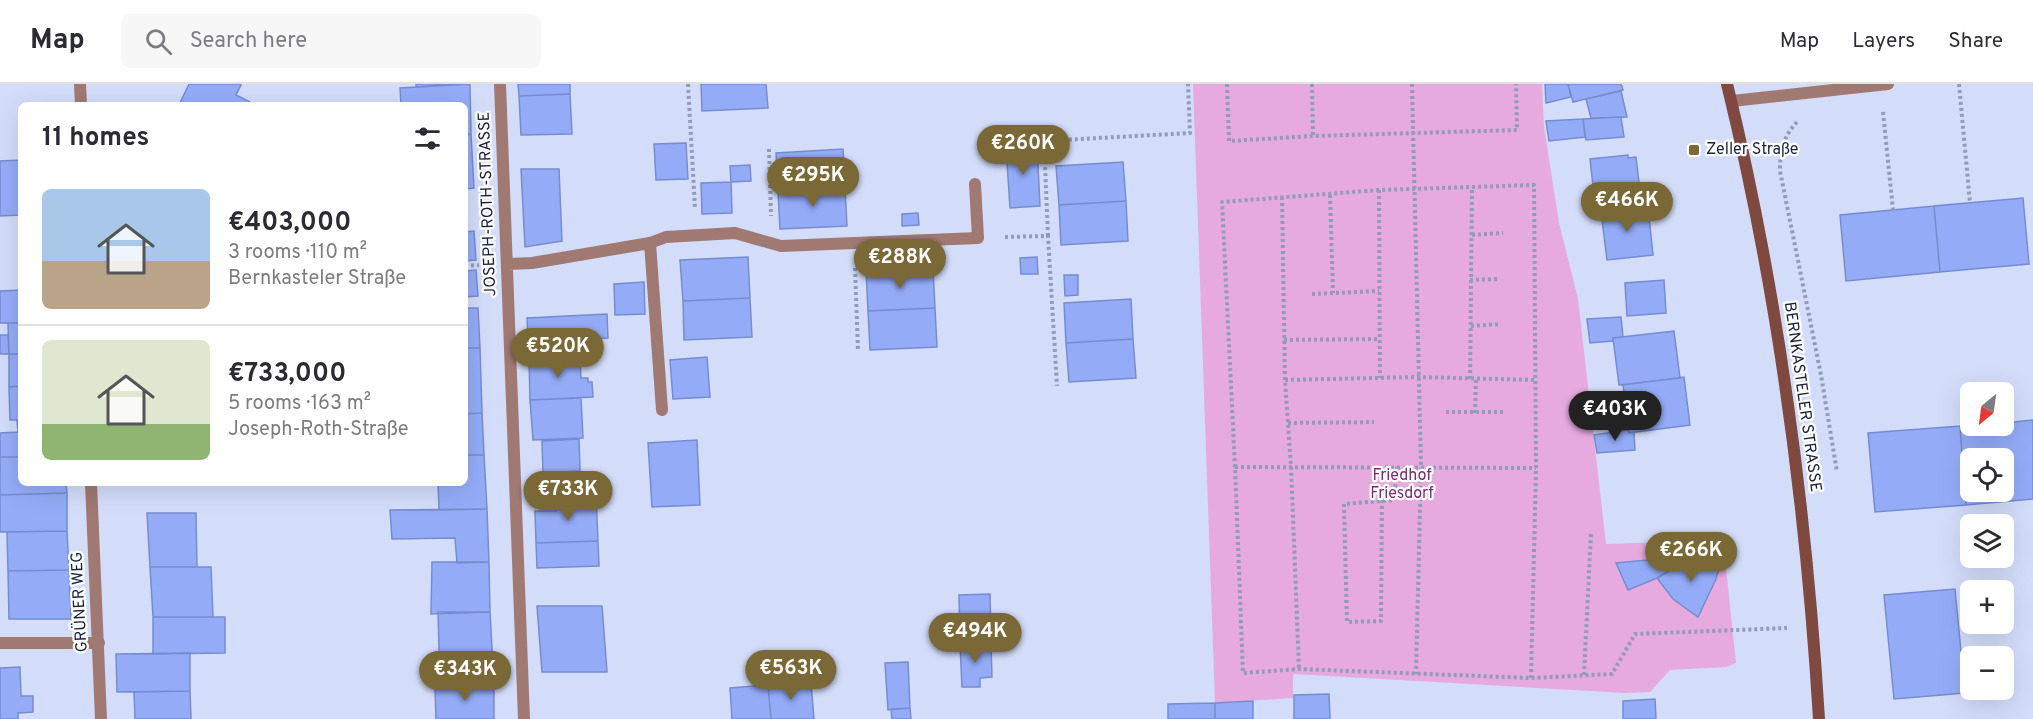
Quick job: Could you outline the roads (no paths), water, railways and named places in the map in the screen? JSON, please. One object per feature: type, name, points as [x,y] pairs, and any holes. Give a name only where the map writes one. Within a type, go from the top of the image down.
[{"type":"street","points":[[80,84],[81,102]]},
{"type":"street","name":"JOSEPH-ROTH-STRASSE","points":[[500,84],[524,719]]},
{"type":"street","name":"BERNKASTELER STRASSE","points":[[1727,84],[1760,227],[1798,476],[1818,719]]},
{"type":"street","points":[[1732,102],[1888,84]]},
{"type":"street","points":[[507,264],[532,263],[650,243],[666,237],[735,233],[781,246],[978,238],[975,184]]},
{"type":"street","points":[[650,243],[662,410]]},
{"type":"street","name":"GRÜNER WEG","points":[[91,486],[101,719]]},
{"type":"street","points":[[0,643],[99,643]]},
{"type":"place","name":"Zeller Straße","points":[[1694,150]]},
{"type":"park label","name":"Friedhof Friesdorf","points":[[1402,485]]}]
